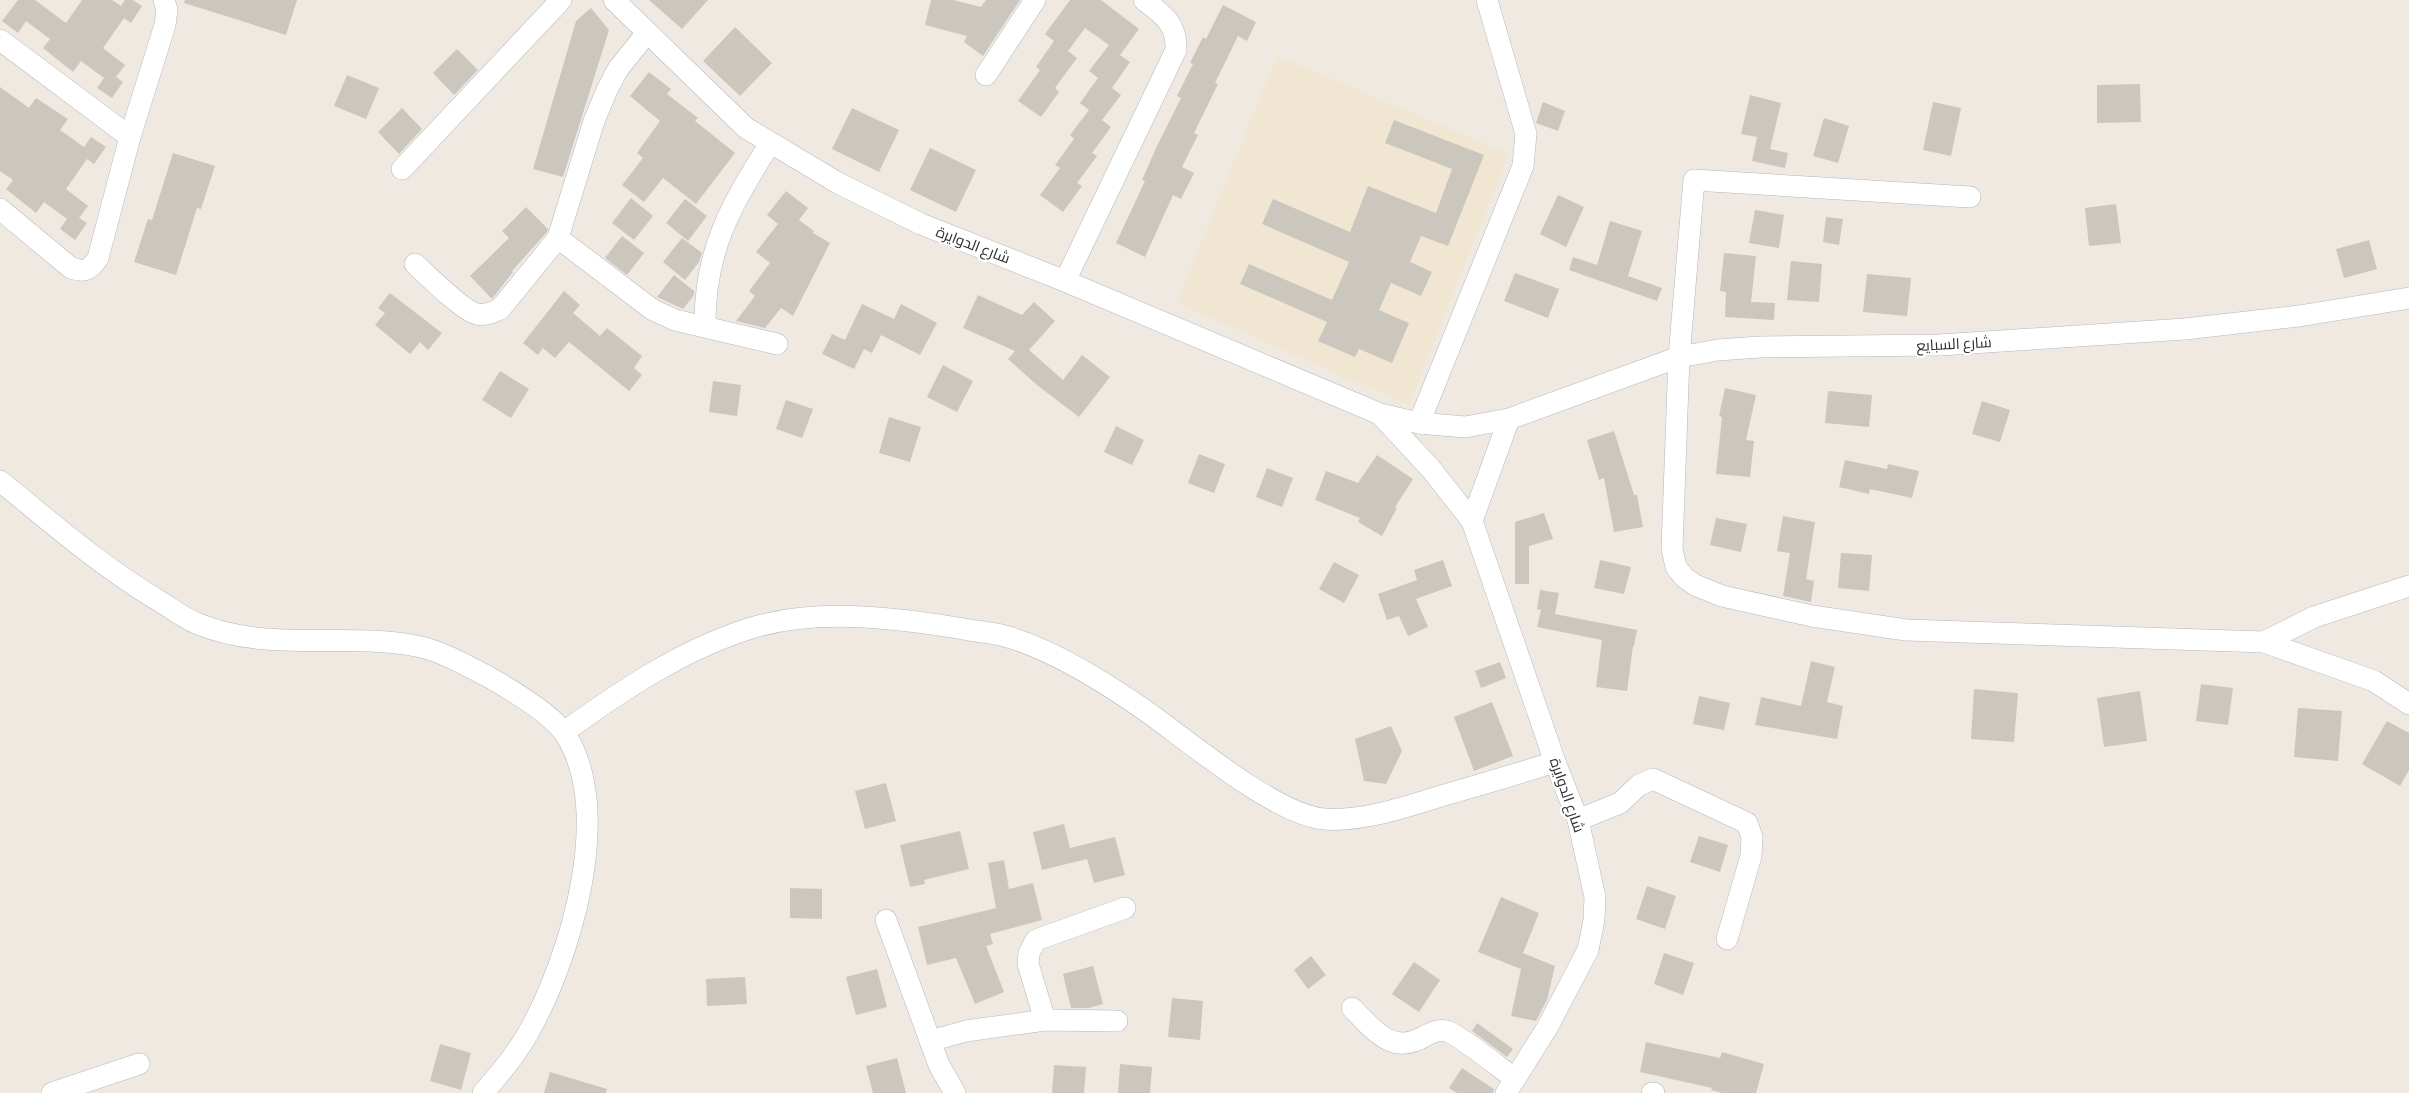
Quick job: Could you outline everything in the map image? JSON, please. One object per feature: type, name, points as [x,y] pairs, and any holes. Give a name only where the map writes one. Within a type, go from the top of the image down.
[{"type":"street","points":[[0,209],[71,268],[81,272],[91,268],[98,258],[130,137],[165,25],[167,10],[164,0]]},
{"type":"street","points":[[402,169],[561,0]]},
{"type":"street","name":"شارع الدوايرة","points":[[614,0],[746,128],[770,144],[838,183],[921,224],[1065,281],[1380,414],[1431,469],[1472,521],[1555,762],[1578,820],[1595,897],[1594,920],[1588,950],[1547,1029],[1511,1086]]},
{"type":"street","points":[[986,75],[1035,0]]},
{"type":"street","points":[[1065,281],[1176,50],[1177,38],[1172,25],[1144,0]]},
{"type":"street","points":[[1419,423],[1523,166],[1526,134],[1487,0]]},
{"type":"street","points":[[415,264],[465,308],[477,314],[491,314],[500,309],[558,238],[594,122],[607,90],[618,69],[647,33]]},
{"type":"street","points":[[0,40],[130,137]]},
{"type":"street","points":[[705,326],[704,300],[725,221],[744,183],[770,144]]},
{"type":"street","points":[[1970,197],[1694,180],[1679,357],[1672,549],[1676,567],[1684,577],[1695,585],[1722,596],[1812,616],[1906,630],[2264,642],[2374,681],[2409,704]]},
{"type":"street","points":[[558,238],[653,310],[675,320],[777,344]]},
{"type":"street","name":"شارع السبايع","points":[[1380,414],[1419,423],[1465,427],[1509,419],[1679,357],[1718,350],[1760,347],[1940,345],[2185,330],[2300,316],[2409,298]]},
{"type":"street","points":[[1472,521],[1509,419]]},
{"type":"street","points":[[0,481],[126,582],[195,622],[235,636],[271,641],[380,641],[418,646],[460,662],[504,685],[564,732],[577,756],[586,796],[584,872],[575,918],[553,981],[527,1036],[483,1093]]},
{"type":"street","points":[[2264,642],[2314,617],[2409,586]]},
{"type":"street","points":[[564,732],[619,692],[686,654],[749,629],[792,620],[841,617],[914,621],[1002,636],[1066,661],[1139,706],[1255,789],[1297,812],[1324,819],[1354,817],[1399,809],[1555,762]]},
{"type":"street","points":[[1578,820],[1620,803],[1639,785],[1653,779],[1747,823],[1752,837],[1751,856],[1727,939]]},
{"type":"street","points":[[1045,1020],[1028,964],[1029,952],[1036,940],[1125,908]]},
{"type":"street","points":[[886,920],[939,1065],[955,1093]]},
{"type":"street","points":[[1352,1008],[1381,1037],[1392,1042],[1407,1044],[1433,1031],[1449,1032],[1511,1086]]},
{"type":"street","points":[[930,1041],[966,1031],[1045,1020],[1117,1020]]},
{"type":"street","points":[[52,1093],[139,1064]]},
{"type":"shaded area","points":[[1277,56],[1509,154],[1409,405],[1177,303]]},
{"type":"building","points":[[18,0],[35,0],[66,23],[82,0],[112,0],[121,6],[125,0],[133,0],[142,6],[131,23],[124,18],[103,48],[125,65],[116,77],[123,82],[112,98],[97,88],[104,78],[81,61],[73,72],[43,48],[50,39],[26,21],[18,33],[2,21]]},
{"type":"building","points":[[185,0],[297,0],[286,35],[184,3]]},
{"type":"building","points":[[649,0],[708,0],[682,29]]},
{"type":"building","points":[[931,0],[953,0],[981,7],[986,0],[1020,0],[983,56],[964,42],[967,36],[925,25]]},
{"type":"building","points":[[1070,0],[1101,0],[1139,29],[1120,55],[1130,62],[1112,88],[1121,95],[1102,120],[1111,127],[1092,153],[1097,156],[1077,183],[1082,186],[1063,212],[1040,195],[1060,168],[1055,165],[1074,139],[1070,135],[1089,110],[1080,103],[1098,78],[1089,71],[1109,45],[1085,28],[1068,51],[1077,58],[1055,88],[1059,92],[1041,117],[1018,101],[1040,70],[1036,67],[1054,41],[1045,34]]},
{"type":"building","points":[[1223,5],[1256,22],[1247,41],[1238,36],[1215,83],[1218,84],[1194,133],[1198,135],[1182,167],[1194,173],[1181,199],[1173,195],[1145,257],[1116,243],[1145,181],[1142,180],[1157,146],[1181,98],[1177,96],[1193,64],[1190,63],[1203,37],[1206,39]]},
{"type":"building","points":[[591,8],[609,30],[563,177],[533,169],[576,21]]},
{"type":"building","points":[[735,27],[772,63],[740,96],[703,61]]},
{"type":"building","points":[[457,49],[478,70],[454,95],[433,73]]},
{"type":"building","points":[[649,72],[671,89],[667,94],[698,118],[695,121],[735,153],[696,204],[663,178],[644,202],[622,185],[643,158],[637,153],[660,121],[630,96]]},
{"type":"building","points":[[347,75],[379,88],[366,119],[334,106]]},
{"type":"building","points":[[2140,84],[2141,122],[2097,123],[2097,85]]},
{"type":"building","points":[[0,87],[29,108],[36,98],[68,119],[60,130],[84,147],[91,137],[106,147],[94,164],[87,159],[66,189],[88,206],[79,218],[87,223],[75,240],[60,229],[67,219],[44,202],[36,213],[6,189],[13,180],[0,171]]},
{"type":"building","points":[[1750,95],[1781,103],[1770,149],[1788,153],[1785,168],[1752,161],[1757,137],[1741,134]]},
{"type":"building","points":[[1543,102],[1565,111],[1558,131],[1536,123]]},
{"type":"building","points":[[1933,102],[1961,108],[1951,156],[1923,150]]},
{"type":"building","points":[[402,108],[422,129],[399,154],[378,132]]},
{"type":"building","points":[[852,108],[899,130],[879,172],[832,149]]},
{"type":"building","points":[[1824,118],[1849,126],[1838,163],[1813,156]]},
{"type":"building","points":[[1394,120],[1484,155],[1448,246],[1421,236],[1410,262],[1432,272],[1421,296],[1391,283],[1379,310],[1409,323],[1392,363],[1359,349],[1355,357],[1318,341],[1327,322],[1240,284],[1249,264],[1332,300],[1349,262],[1262,224],[1273,199],[1350,232],[1368,186],[1436,213],[1452,169],[1385,143]]},
{"type":"building","points":[[930,148],[976,170],[956,212],[910,190]]},
{"type":"building","points":[[173,153],[215,166],[201,209],[197,208],[176,275],[134,262],[148,219],[152,220]]},
{"type":"building","points":[[786,191],[808,208],[799,220],[814,231],[813,233],[830,243],[793,316],[781,308],[765,328],[736,321],[755,296],[749,291],[770,263],[756,252],[778,224],[767,215]]},
{"type":"building","points":[[1558,195],[1584,207],[1566,247],[1540,234]]},
{"type":"building","points":[[631,198],[653,216],[634,240],[612,223]]},
{"type":"building","points":[[685,199],[707,216],[688,241],[666,223]]},
{"type":"building","points":[[2116,204],[2121,243],[2089,246],[2085,208]]},
{"type":"building","points":[[526,207],[548,229],[547,232],[512,271],[492,299],[470,276],[509,238],[502,231]]},
{"type":"building","points":[[1755,210],[1784,215],[1779,248],[1749,243]]},
{"type":"building","points":[[1826,217],[1843,219],[1839,245],[1823,242]]},
{"type":"building","points":[[1610,221],[1642,231],[1628,276],[1662,288],[1657,301],[1569,270],[1573,257],[1597,265]]},
{"type":"building","points":[[622,236],[644,253],[627,275],[605,258]]},
{"type":"building","points":[[682,238],[702,253],[699,262],[685,280],[663,262]]},
{"type":"building","points":[[2369,240],[2377,269],[2344,278],[2336,249]]},
{"type":"building","points":[[1724,253],[1756,256],[1751,302],[1775,303],[1774,320],[1725,317],[1726,292],[1720,291]]},
{"type":"building","points":[[1791,261],[1822,264],[1819,302],[1787,300]]},
{"type":"building","points":[[1515,273],[1559,289],[1548,318],[1504,301]]},
{"type":"building","points":[[1867,274],[1911,278],[1907,316],[1863,312]]},
{"type":"building","points":[[674,275],[694,291],[694,295],[683,309],[657,297]]},
{"type":"building","points":[[564,291],[580,305],[573,313],[600,336],[607,328],[642,356],[634,368],[642,375],[629,391],[569,342],[555,358],[543,348],[538,355],[523,343]]},
{"type":"building","points":[[390,293],[442,333],[428,350],[420,342],[410,354],[375,325],[385,313],[378,308]]},
{"type":"building","points":[[978,295],[1022,315],[1034,302],[1055,321],[1029,350],[1063,380],[1082,355],[1110,377],[1079,417],[1008,359],[1015,351],[963,328]]},
{"type":"building","points":[[862,304],[894,319],[901,304],[937,323],[920,355],[881,335],[872,353],[864,349],[854,369],[822,354],[832,334],[845,340]]},
{"type":"building","points":[[943,365],[973,381],[957,412],[927,397]]},
{"type":"building","points":[[500,371],[529,389],[511,418],[482,400]]},
{"type":"building","points":[[713,381],[741,385],[737,416],[709,412]]},
{"type":"building","points":[[1725,388],[1756,395],[1746,440],[1754,441],[1750,477],[1716,474],[1722,417],[1719,416]]},
{"type":"building","points":[[1828,391],[1872,395],[1869,427],[1825,423]]},
{"type":"building","points":[[786,400],[813,409],[802,438],[776,429]]},
{"type":"building","points":[[1982,401],[2010,410],[2000,442],[1972,434]]},
{"type":"building","points":[[889,417],[921,427],[910,462],[879,453]]},
{"type":"building","points":[[1116,426],[1144,440],[1132,465],[1104,452]]},
{"type":"building","points":[[1614,431],[1634,495],[1637,495],[1643,527],[1614,532],[1604,478],[1599,480],[1587,440]]},
{"type":"building","points":[[1199,454],[1225,464],[1214,493],[1188,483]]},
{"type":"building","points":[[1377,455],[1413,479],[1395,507],[1397,508],[1382,536],[1358,522],[1360,518],[1315,500],[1326,471],[1358,483]]},
{"type":"building","points":[[1845,460],[1887,469],[1888,464],[1919,471],[1912,498],[1870,489],[1869,494],[1839,487]]},
{"type":"building","points":[[1267,468],[1293,478],[1282,507],[1256,497]]},
{"type":"building","points":[[1544,513],[1553,539],[1529,546],[1529,584],[1515,584],[1515,522]]},
{"type":"building","points":[[1783,516],[1815,522],[1806,579],[1814,581],[1811,602],[1783,596],[1790,553],[1777,551]]},
{"type":"building","points":[[1716,518],[1747,524],[1741,552],[1710,545]]},
{"type":"building","points":[[1841,553],[1872,555],[1869,591],[1838,588]]},
{"type":"building","points":[[1443,560],[1452,586],[1416,599],[1428,627],[1408,636],[1399,616],[1387,620],[1378,594],[1417,580],[1414,570]]},
{"type":"building","points":[[1600,560],[1631,567],[1624,594],[1594,588]]},
{"type":"building","points":[[1334,562],[1359,575],[1344,603],[1319,589]]},
{"type":"building","points":[[1540,590],[1559,593],[1555,614],[1637,630],[1627,691],[1596,687],[1602,640],[1537,627],[1541,610],[1537,609]]},
{"type":"building","points":[[1811,661],[1835,667],[1827,702],[1843,706],[1837,739],[1755,725],[1761,697],[1801,706]]},
{"type":"building","points":[[1500,662],[1506,678],[1481,688],[1475,671]]},
{"type":"building","points":[[2201,684],[2233,688],[2228,725],[2196,721]]},
{"type":"building","points":[[1974,689],[2018,693],[2014,742],[1971,739]]},
{"type":"building","points":[[2140,691],[2147,741],[2104,747],[2097,698]]},
{"type":"building","points":[[1699,696],[1730,703],[1724,730],[1693,724]]},
{"type":"building","points":[[1492,702],[1513,756],[1474,771],[1454,717]]},
{"type":"building","points":[[2298,708],[2342,711],[2338,761],[2294,757]]},
{"type":"building","points":[[2387,721],[2409,733],[2409,770],[2400,786],[2362,764]]},
{"type":"building","points":[[1391,726],[1402,751],[1386,784],[1364,781],[1355,739]]},
{"type":"building","points":[[886,783],[896,821],[865,829],[855,791]]},
{"type":"building","points":[[1064,824],[1070,848],[1115,837],[1125,875],[1094,883],[1087,859],[1042,870],[1033,832]]},
{"type":"building","points":[[960,831],[969,869],[924,880],[925,884],[910,887],[900,845]]},
{"type":"building","points":[[1699,836],[1728,845],[1720,872],[1690,862]]},
{"type":"building","points":[[1004,860],[1009,889],[1033,883],[1042,920],[990,934],[993,944],[986,946],[1004,992],[975,1004],[956,958],[927,965],[918,927],[996,908],[988,863]]},
{"type":"building","points":[[1647,886],[1676,896],[1665,929],[1636,919]]},
{"type":"building","points":[[790,888],[822,889],[822,919],[790,918]]},
{"type":"building","points":[[1501,897],[1539,913],[1523,953],[1555,966],[1547,1000],[1536,1021],[1511,1016],[1521,969],[1478,952]]},
{"type":"building","points":[[1664,953],[1694,963],[1683,995],[1654,984]]},
{"type":"building","points":[[1311,956],[1326,975],[1308,989],[1294,970]]},
{"type":"building","points":[[1414,962],[1440,980],[1419,1012],[1392,994]]},
{"type":"building","points":[[1093,966],[1103,1004],[1089,1008],[1071,1008],[1063,974]]},
{"type":"building","points":[[877,969],[887,1007],[856,1015],[846,977]]},
{"type":"building","points":[[745,977],[747,1004],[707,1006],[706,979]]},
{"type":"building","points":[[1172,998],[1203,1001],[1200,1040],[1168,1037]]},
{"type":"building","points":[[1477,1023],[1513,1049],[1507,1057],[1472,1031]]},
{"type":"building","points":[[1646,1042],[1720,1058],[1722,1052],[1764,1064],[1756,1093],[1722,1093],[1711,1090],[1712,1088],[1640,1072]]},
{"type":"building","points":[[440,1044],[471,1053],[461,1090],[430,1081]]},
{"type":"building","points":[[897,1058],[906,1093],[873,1093],[866,1066]]},
{"type":"building","points":[[1120,1064],[1152,1067],[1150,1093],[1118,1093]]},
{"type":"building","points":[[1054,1065],[1086,1067],[1084,1093],[1052,1093]]},
{"type":"building","points":[[1462,1068],[1494,1089],[1493,1093],[1457,1093],[1449,1088]]},
{"type":"building","points":[[550,1072],[607,1089],[606,1093],[544,1093]]}]
